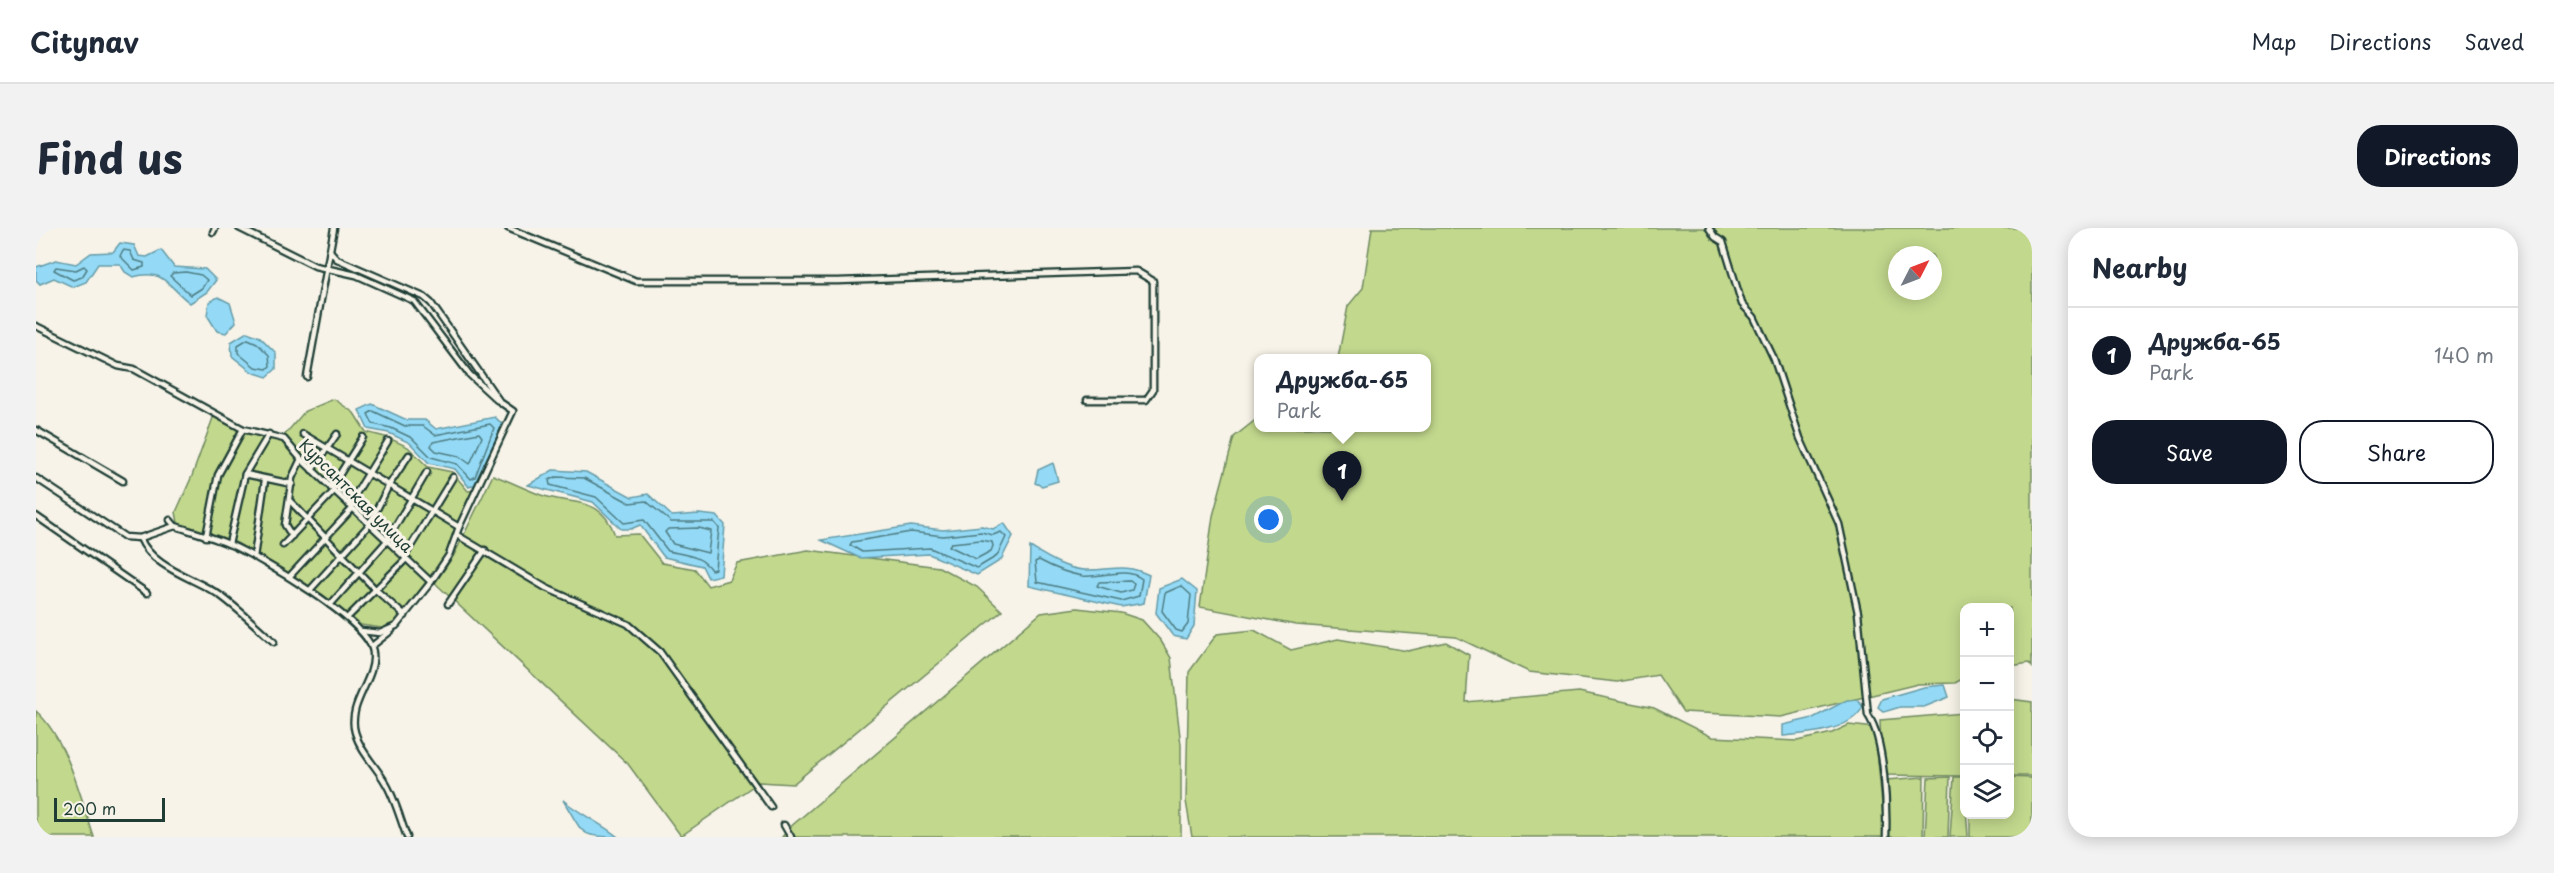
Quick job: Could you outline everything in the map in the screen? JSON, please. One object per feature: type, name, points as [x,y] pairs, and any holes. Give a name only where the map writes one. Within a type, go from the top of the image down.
[{"type":"street","points":[[239,228],[326,270],[349,273],[419,305],[481,388],[513,411],[459,527],[449,555],[405,616],[372,646]]},
{"type":"street","points":[[307,377],[334,228]]},
{"type":"street","points":[[508,228],[636,281],[838,281],[1136,271],[1153,281],[1153,390],[1146,400],[1087,400]]},
{"type":"street","points":[[1709,228],[1715,237],[1723,242],[1742,304],[1754,317],[1774,359],[1800,438],[1839,525],[1858,613],[1868,716],[1876,727],[1886,837]]},
{"type":"street","points":[[330,251],[349,273]]},
{"type":"street","points":[[337,259],[424,297],[431,303],[500,402]]},
{"type":"street","name":"Курсантская улица","points":[[36,326],[118,366],[135,369],[243,429],[284,438],[332,490],[431,582]]},
{"type":"street","points":[[206,537],[218,475],[243,429]]},
{"type":"street","points":[[36,430],[123,481]]},
{"type":"street","points":[[229,544],[245,474],[269,434]]},
{"type":"street","points":[[303,434],[459,527]]},
{"type":"street","points":[[312,470],[337,434]]},
{"type":"street","points":[[283,545],[332,490],[363,436]]},
{"type":"street","points":[[289,578],[350,507],[388,441]]},
{"type":"street","points":[[310,590],[369,525],[389,485],[409,455]]},
{"type":"street","points":[[292,536],[285,525],[292,484],[301,459]]},
{"type":"street","points":[[330,605],[386,542],[427,472]]},
{"type":"street","points":[[245,474],[292,484]]},
{"type":"street","points":[[349,616],[405,560],[453,477]]},
{"type":"street","points":[[36,478],[186,578],[220,595],[274,642]]},
{"type":"street","points":[[254,557],[266,480]]},
{"type":"street","points":[[290,501],[376,591],[405,616]]},
{"type":"street","points":[[36,516],[147,593]]},
{"type":"street","points":[[170,520],[175,526],[229,544],[254,557],[310,590],[361,631],[372,646],[374,657],[358,696],[354,729],[358,742],[387,784],[407,837]]},
{"type":"street","points":[[125,537],[140,538],[175,526]]},
{"type":"street","points":[[457,535],[546,588],[623,619],[660,652],[771,807]]},
{"type":"street","points":[[140,538],[148,552]]},
{"type":"street","points":[[447,604],[485,550]]},
{"type":"street","points":[[361,631],[380,633],[396,626]]},
{"type":"street","points":[[784,825],[791,837]]},
{"type":"green space","points":[[1372,228],[2032,228],[2032,667],[2029,663],[2014,665],[2014,603],[1960,603],[1960,680],[1955,683],[1918,684],[1781,717],[1683,712],[1658,675],[1617,682],[1529,672],[1456,637],[1296,625],[1200,607],[1213,516],[1234,437],[1254,421],[1254,432],[1431,432],[1431,354],[1339,354],[1348,306],[1363,288]]},
{"type":"green space","points":[[334,399],[354,413],[366,432],[389,438],[408,447],[428,467],[452,472],[468,491],[478,490],[447,554],[396,622],[382,628],[361,625],[322,594],[237,543],[178,523],[176,512],[214,415],[246,434],[282,438],[305,411]]},
{"type":"green space","points":[[493,475],[541,495],[594,508],[602,513],[609,522],[615,535],[639,534],[662,563],[695,569],[708,586],[729,580],[737,563],[808,550],[939,567],[977,587],[1002,611],[793,784],[759,782],[681,836],[628,764],[435,583],[454,555]]},
{"type":"green space","points":[[1077,608],[1121,613],[1142,620],[1161,641],[1171,658],[1181,745],[1181,837],[782,837],[789,828],[1041,613]]},
{"type":"green space","points":[[1254,630],[1291,650],[1338,639],[1408,651],[1446,642],[1469,655],[1466,702],[1579,692],[1654,708],[1712,737],[1797,741],[1832,733],[1849,725],[1875,728],[1885,837],[1192,837],[1186,801],[1189,672],[1217,634]]},
{"type":"green space","points":[[2014,700],[2032,702],[2032,776],[2014,776]]},
{"type":"green space","points":[[36,711],[47,723],[65,753],[94,837],[36,837]]},
{"type":"green space","points":[[1960,713],[1960,776],[1882,775],[1880,720]]},
{"type":"green space","points":[[1924,777],[1923,837],[1887,837],[1886,780]]},
{"type":"green space","points":[[1950,777],[1948,837],[1925,837],[1928,778]]},
{"type":"green space","points":[[1954,777],[1960,777],[1960,819],[1967,819],[1968,837],[1950,837]]},
{"type":"green space","points":[[2014,777],[2032,778],[2032,837],[1970,837],[1970,819],[2014,819]]},
{"type":"water","points":[[120,243],[134,245],[139,256],[147,257],[161,250],[174,267],[205,269],[216,280],[207,292],[190,303],[165,280],[152,275],[133,277],[125,272],[120,264],[98,264],[86,282],[73,287],[54,278],[40,284],[36,280],[36,267],[56,260],[76,264],[91,253],[113,252]]},
{"type":"water","points":[[218,297],[230,303],[236,322],[226,333],[217,331],[207,315],[209,302]]},
{"type":"water","points":[[247,332],[260,337],[276,353],[276,369],[267,377],[252,372],[232,356],[231,342]]},
{"type":"water","points":[[372,404],[407,420],[425,420],[436,429],[495,417],[502,424],[479,483],[469,487],[455,469],[429,463],[410,443],[389,433],[368,429],[359,410]]},
{"type":"water","points":[[1053,463],[1058,481],[1042,486],[1035,483],[1038,470]]},
{"type":"water","points":[[553,470],[586,472],[632,497],[648,494],[672,516],[699,514],[717,516],[725,525],[721,575],[708,578],[702,566],[664,557],[640,525],[631,529],[621,529],[593,502],[528,485]]},
{"type":"water","points":[[1004,523],[1013,536],[1001,560],[977,575],[929,554],[860,558],[821,540],[911,526],[943,530],[982,526],[993,529]]},
{"type":"water","points":[[1030,547],[1056,562],[1078,569],[1124,568],[1149,575],[1144,603],[1121,607],[1029,586]]},
{"type":"water","points":[[1182,579],[1197,591],[1194,626],[1186,639],[1173,636],[1156,613],[1159,588]]},
{"type":"water","points":[[1945,685],[1949,697],[1924,707],[1900,707],[1884,712],[1878,707],[1882,699],[1924,687]]},
{"type":"water","points":[[1847,700],[1858,700],[1863,707],[1849,721],[1828,730],[1783,736],[1783,725],[1813,718]]},
{"type":"water","points":[[563,800],[618,837],[595,836],[583,831]]},
{"type":"place","name":"Дружба-65","points":[[1342,501]]}]
